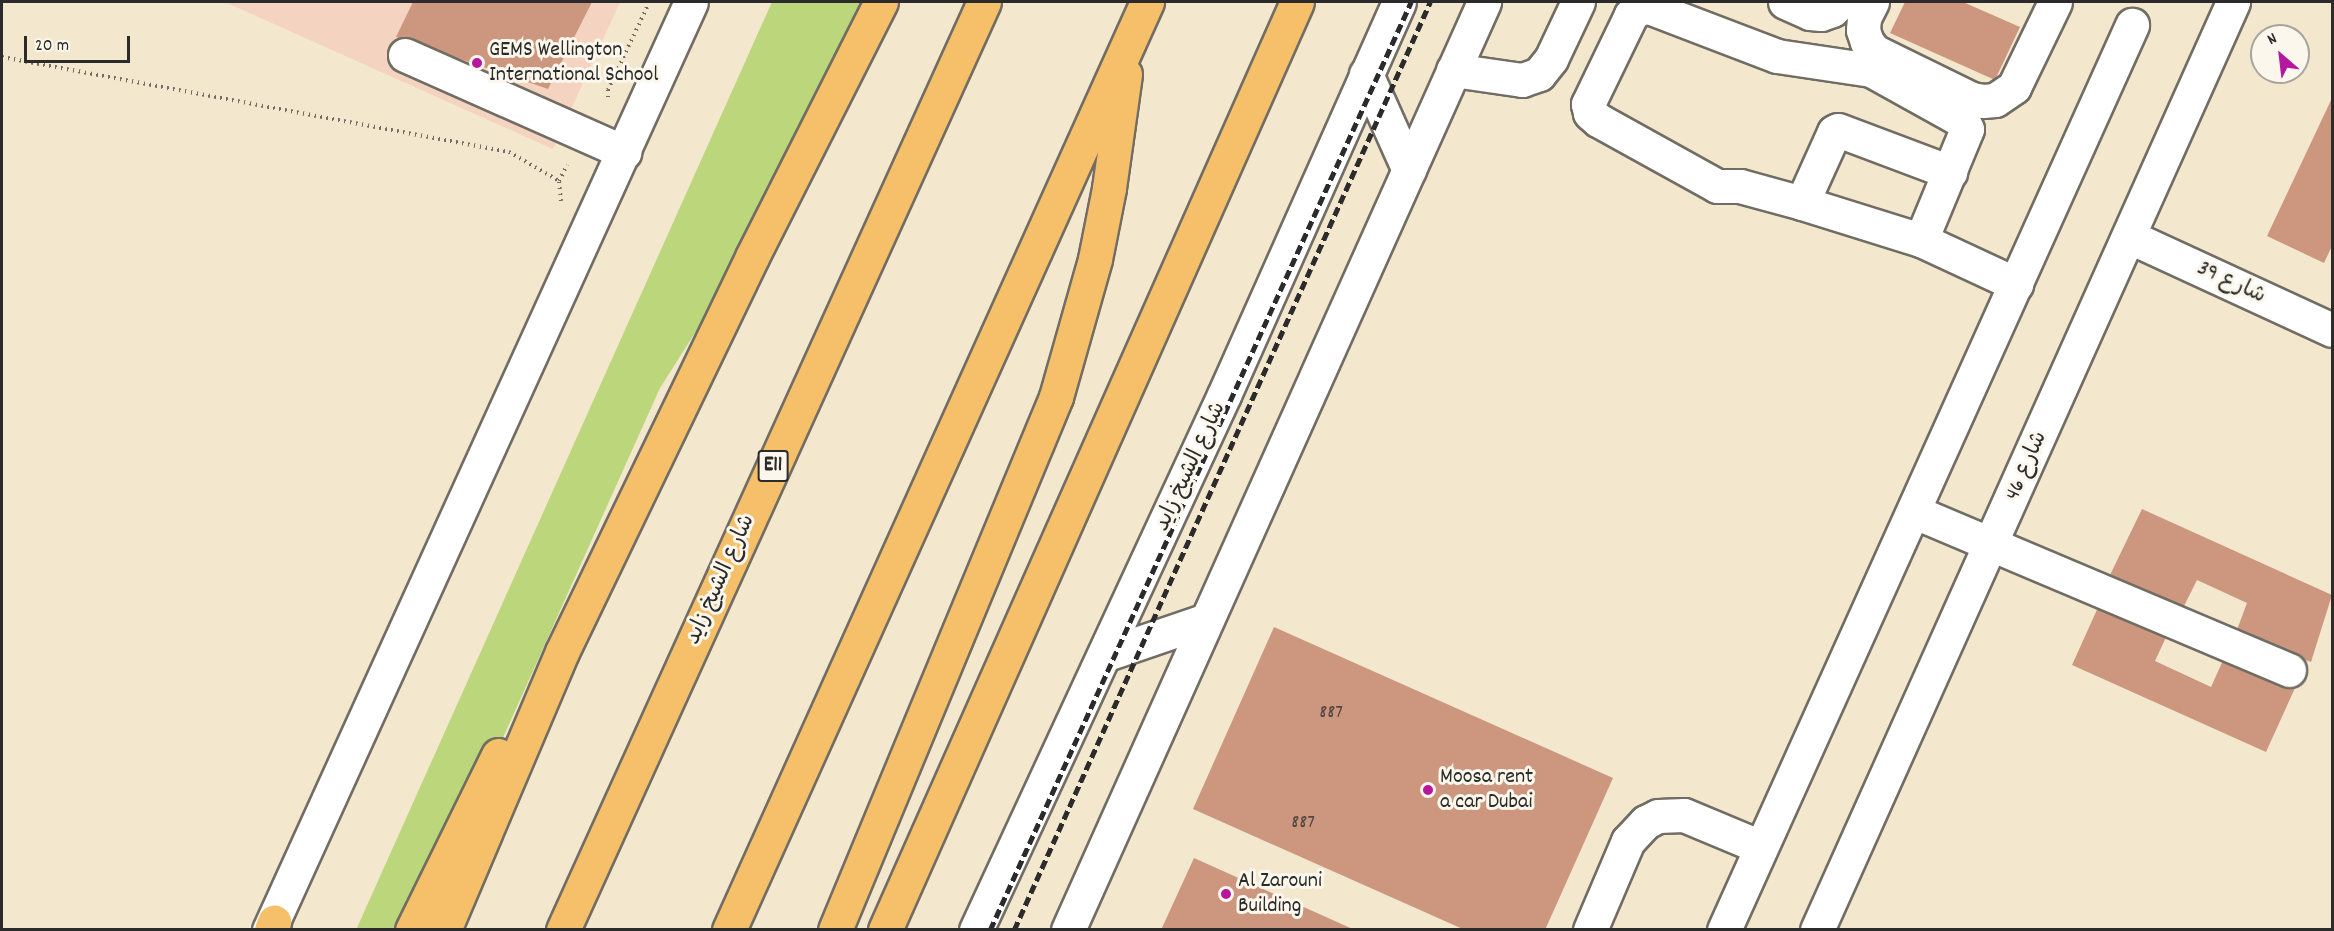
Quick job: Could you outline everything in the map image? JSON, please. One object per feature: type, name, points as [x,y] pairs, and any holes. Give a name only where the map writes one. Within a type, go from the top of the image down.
[{"type":"highway","points":[[444,930],[562,652],[752,257],[881,2]]},
{"type":"highway","name":"شارع الشيخ زايد","points":[[563,930],[984,2]]},
{"type":"highway","points":[[729,930],[1147,2]]},
{"type":"highway","points":[[885,930],[1297,2]]},
{"type":"highway","points":[[835,930],[1056,397],[1098,247],[1120,117],[1127,45]]},
{"type":"highway","points":[[412,930],[480,788],[511,732],[562,652]]},
{"type":"street","points":[[271,927],[691,2]]},
{"type":"street","name":"شارع الشيخ زايد","points":[[976,930],[1224,395],[1399,2]]},
{"type":"street","points":[[1068,930],[1484,2]]},
{"type":"street","points":[[1458,60],[1508,77],[1522,80],[1530,78],[1546,67],[1578,2]]},
{"type":"street","points":[[1785,2],[1810,13],[1821,14],[1832,10],[1840,2]]},
{"type":"street","points":[[1872,2],[1864,18],[1863,30],[1867,42],[1874,51],[1962,95],[1983,101],[2005,95],[2014,87],[2055,2]]},
{"type":"street","name":"شارع 46","points":[[1817,930],[2130,237],[2233,2]]},
{"type":"street","points":[[1921,240],[1967,129],[1963,121],[1871,70],[1777,56],[1649,8],[1639,8],[1631,15],[1588,104],[1590,113],[1717,186],[1740,186],[1921,240],[2016,285]]},
{"type":"street","points":[[1724,930],[1915,512],[2132,25]]},
{"type":"street","points":[[402,63],[621,160]]},
{"type":"street","points":[[1366,74],[1409,171]]},
{"type":"street","points":[[1802,203],[1834,132],[1838,130],[1950,172]]},
{"type":"street","name":"شارع 39","points":[[2130,237],[2331,323]]},
{"type":"street","points":[[1915,512],[2289,670]]},
{"type":"street","points":[[1104,655],[1206,620]]},
{"type":"street","points":[[1590,930],[1628,841],[1646,822],[1658,816],[1684,815],[1761,847]]},
{"type":"path","points":[[2,57],[509,152],[560,181]]},
{"type":"shaded area","name":"GEMS Wellington International School","points":[[225,2],[620,2],[553,149]]},
{"type":"green space","points":[[772,2],[877,2],[757,235],[660,388],[417,929],[356,930]]},
{"type":"building","points":[[413,2],[592,2],[548,89],[396,37]]},
{"type":"building","points":[[1905,2],[1963,2],[2020,27],[1995,80],[1890,33]]},
{"type":"building","points":[[2332,98],[2332,246],[2324,263],[2267,236]]},
{"type":"building","points":[[2142,509],[2332,595],[2311,662],[2235,635],[2247,603],[2197,580],[2182,610],[2110,575]]},
{"type":"building","points":[[2100,603],[2168,633],[2155,661],[2211,687],[2225,656],[2295,688],[2266,752],[2072,665]]},
{"type":"building","points":[[1274,627],[1613,778],[1545,930],[1465,930],[1193,809]]},
{"type":"building","name":"Al Zarouni Building","points":[[1194,858],[1355,930],[1161,930]]},
{"type":"railway","points":[[990,930],[1411,2]]},
{"type":"railway","points":[[1014,930],[1430,2]]},
{"type":"place","name":"GEMS Wellington International School","points":[[477,63]]},
{"type":"place","name":"Moosa rent a car Dubai","points":[[1428,790]]},
{"type":"place","name":"Al Zarouni Building","points":[[1226,894]]}]
